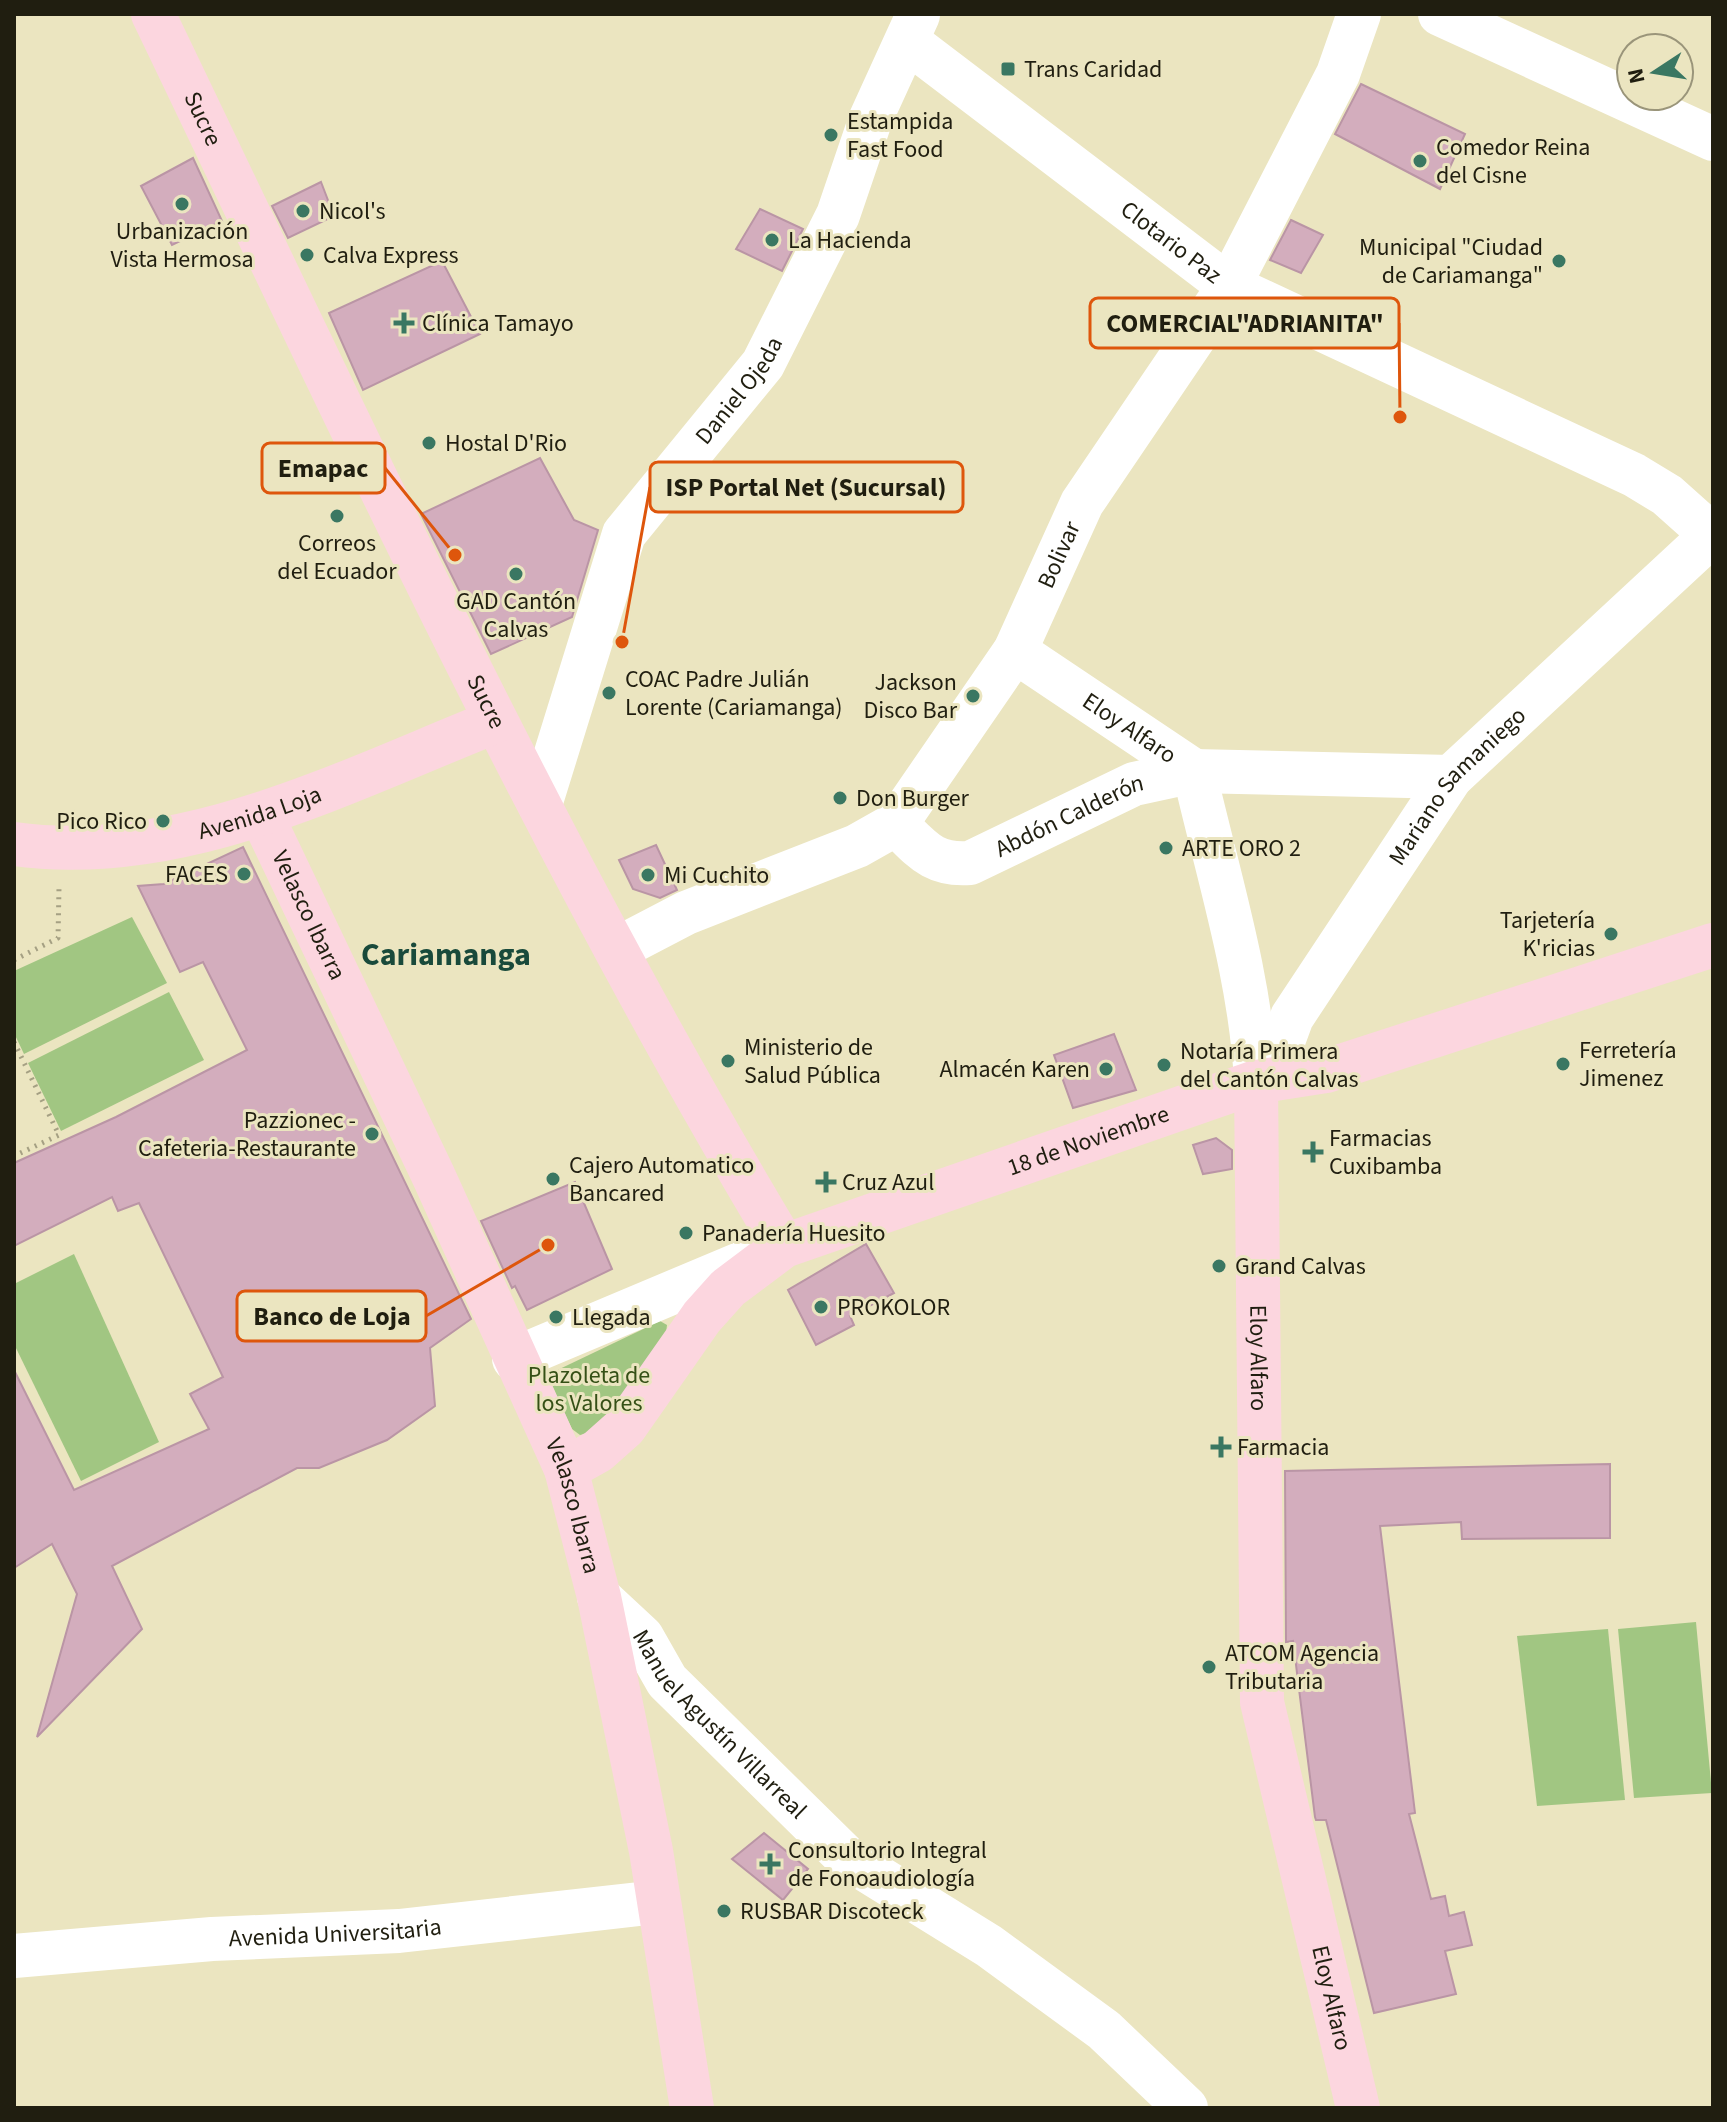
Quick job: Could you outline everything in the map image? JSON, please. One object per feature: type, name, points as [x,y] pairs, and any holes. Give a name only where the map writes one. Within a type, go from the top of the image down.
[{"type":"main road","name":"Sucre","points":[[153,14],[494,722],[684,1077],[784,1246]]},
{"type":"main road","name":"Avenida Loja","points":[[14,844],[59,850],[120,847],[261,814],[494,722]]},
{"type":"main road","name":"Velasco Ibarra","points":[[261,814],[434,1177],[566,1469],[599,1597],[651,1851],[692,2108]]},
{"type":"main road","name":"18 de Noviembre","points":[[566,1469],[598,1451],[625,1427],[711,1307],[728,1288],[784,1246],[1256,1082],[1326,1071],[1713,945]]},
{"type":"main road","name":"Eloy Alfaro","points":[[1256,1082],[1262,1702],[1358,2108]]},
{"type":"street","name":"Bolivar","points":[[617,949],[686,913],[857,846],[896,824],[1015,651],[1082,503],[1229,286],[1338,74],[1359,14]]},
{"type":"street","points":[[1444,15],[1713,139]]},
{"type":"street","name":"Clotario Paz","points":[[913,28],[1229,286],[1634,475],[1713,527]]},
{"type":"street","name":"Daniel Ojeda","points":[[540,805],[624,534],[763,364],[838,215],[871,118],[913,28]]},
{"type":"street","name":"Mariano Samaniego","points":[[1256,1082],[1281,1047],[1292,1017],[1451,777],[1713,527]]},
{"type":"street","name":"Eloy Alfaro","points":[[1015,651],[1194,771],[1242,977],[1255,1048],[1256,1082]]},
{"type":"street","name":"Abdón Calderón","points":[[896,824],[947,865],[970,863],[1134,784],[1194,771],[1451,777]]},
{"type":"street","points":[[1242,977],[1255,993],[1269,1002],[1281,1004],[1307,994]]},
{"type":"street","name":"18 de Noviembre","points":[[514,1359],[784,1246]]},
{"type":"street","name":"Manuel Agustín Villarreal","points":[[599,1597],[642,1637],[667,1681],[847,1858],[989,1946],[1078,2012],[1158,2078],[1186,2108]]},
{"type":"street","name":"Avenida Universitaria","points":[[14,1956],[212,1939],[399,1931],[657,1902]]},
{"type":"path","points":[[14,960],[58,938],[59,850]]},
{"type":"path","points":[[14,1042],[59,1135],[14,1156]]},
{"type":"green space","points":[[132,917],[167,983],[24,1054],[14,1033],[14,971]]},
{"type":"green space","points":[[169,992],[204,1060],[61,1131],[28,1063]]},
{"type":"green space","points":[[74,1254],[159,1442],[81,1481],[14,1344],[14,1284]]},
{"type":"green space","name":"Plazoleta de los Valores","points":[[660,1321],[667,1325],[665,1342],[594,1432],[580,1435],[572,1429],[547,1375]]},
{"type":"green space","points":[[1696,1622],[1712,1793],[1634,1798],[1618,1629]]},
{"type":"green space","points":[[1608,1629],[1625,1800],[1537,1806],[1517,1636]]},
{"type":"building","name":"Comedor Reina del Cisne","points":[[1361,84],[1465,134],[1440,189],[1335,134]]},
{"type":"building","name":"Urbanización Vista Hermosa","points":[[193,158],[222,221],[172,245],[141,186]]},
{"type":"building","name":"Nicol's","points":[[321,182],[334,216],[288,238],[272,206]]},
{"type":"building","name":"La Hacienda","points":[[760,209],[803,229],[782,271],[736,249]]},
{"type":"building","points":[[1291,220],[1323,235],[1301,273],[1270,260]]},
{"type":"building","name":"Clínica Tamayo","points":[[442,261],[480,334],[363,390],[329,313]]},
{"type":"building","name":"GAD Cantón Calvas","points":[[540,458],[574,520],[598,530],[572,617],[491,654],[421,514]]},
{"type":"building","name":"Mi Cuchito","points":[[656,845],[677,890],[660,898],[633,889],[619,860]]},
{"type":"building","points":[[243,847],[471,1319],[430,1348],[435,1406],[387,1440],[319,1468],[297,1468],[112,1566],[142,1629],[37,1737],[77,1594],[52,1544],[14,1568],[14,1370],[74,1490],[209,1429],[190,1394],[223,1377],[139,1203],[118,1211],[112,1197],[14,1246],[14,1163],[116,1117],[247,1050],[203,962],[180,972],[138,886],[164,884]]},
{"type":"building","name":"Almacén Karen","points":[[1114,1034],[1136,1090],[1073,1108],[1054,1055]]},
{"type":"building","points":[[1216,1138],[1232,1150],[1232,1169],[1203,1174],[1193,1145]]},
{"type":"building","points":[[575,1182],[612,1269],[527,1310],[515,1286],[512,1288],[481,1221]]},
{"type":"building","points":[[866,1244],[894,1293],[850,1316],[854,1325],[816,1345],[788,1290]]},
{"type":"building","points":[[1610,1464],[1610,1538],[1462,1539],[1461,1522],[1380,1526],[1415,1813],[1409,1814],[1431,1899],[1445,1896],[1449,1916],[1464,1912],[1472,1945],[1445,1951],[1456,1994],[1374,2013],[1326,1820],[1316,1820],[1315,1817],[1293,1641],[1286,1642],[1285,1471]]},
{"type":"building","name":"Consultorio Integral de Fonoaudiología","points":[[764,1833],[808,1869],[783,1900],[732,1859]]},
{"type":"place","name":"Trans Caridad","points":[[1008,69]]},
{"type":"place","name":"Estampida Fast Food","points":[[831,135]]},
{"type":"place","name":"Comedor Reina del Cisne","points":[[1420,161]]},
{"type":"place","name":"Urbanización Vista Hermosa","points":[[182,204]]},
{"type":"place","name":"Nicol's","points":[[303,211]]},
{"type":"place","name":"La Hacienda","points":[[772,240]]},
{"type":"place","name":"Calva Express","points":[[307,255]]},
{"type":"place","name":"Municipal \"Ciudad de Cariamanga\"","points":[[1559,261]]},
{"type":"place","name":"Clínica Tamayo","points":[[404,323]]},
{"type":"place","name":"COMERCIAL\"ADRIANITA\"","points":[[1400,417]]},
{"type":"place","name":"Hostal D'Rio","points":[[429,443]]},
{"type":"place","name":"Correos del Ecuador","points":[[337,516]]},
{"type":"place","name":"Emapac","points":[[455,555]]},
{"type":"place","name":"GAD Cantón Calvas","points":[[516,574]]},
{"type":"place","name":"ISP Portal Net (Sucursal)","points":[[622,642]]},
{"type":"place","name":"COAC Padre Julián Lorente (Cariamanga)","points":[[609,693]]},
{"type":"place","name":"Jackson Disco Bar","points":[[973,696]]},
{"type":"place","name":"Don Burger","points":[[840,798]]},
{"type":"place","name":"Pico Rico","points":[[163,821]]},
{"type":"place","name":"ARTE ORO 2","points":[[1166,848]]},
{"type":"place","name":"FACES","points":[[244,874]]},
{"type":"place","name":"Mi Cuchito","points":[[648,875]]},
{"type":"place","name":"Tarjetería K'ricias","points":[[1611,934]]},
{"type":"place","name":"Ministerio de Salud Pública","points":[[728,1061]]},
{"type":"place","name":"Ferretería Jimenez","points":[[1563,1064]]},
{"type":"place","name":"Notaría Primera del Cantón Calvas","points":[[1164,1065]]},
{"type":"place","name":"Almacén Karen","points":[[1106,1069]]},
{"type":"place","name":"Pazzionec - Cafeteria-Restaurante","points":[[372,1134]]},
{"type":"place","name":"Farmacias Cuxibamba","points":[[1313,1152]]},
{"type":"place","name":"Cajero Automatico Bancared","points":[[553,1179]]},
{"type":"place","name":"Cruz Azul","points":[[826,1182]]},
{"type":"place","name":"Panadería Huesito","points":[[686,1233]]},
{"type":"place","name":"Banco de Loja","points":[[548,1245]]},
{"type":"place","name":"Grand Calvas","points":[[1219,1266]]},
{"type":"place","name":"PROKOLOR","points":[[821,1307]]},
{"type":"place","name":"Llegada","points":[[556,1317]]},
{"type":"place","name":"Farmacia","points":[[1221,1447]]},
{"type":"place","name":"ATCOM Agencia Tributaria","points":[[1209,1667]]},
{"type":"place","name":"Consultorio Integral de Fonoaudiología","points":[[770,1864]]},
{"type":"place","name":"RUSBAR Discoteck","points":[[724,1911]]},
{"type":"district","name":"Cariamanga","points":[[446,955]]}]
